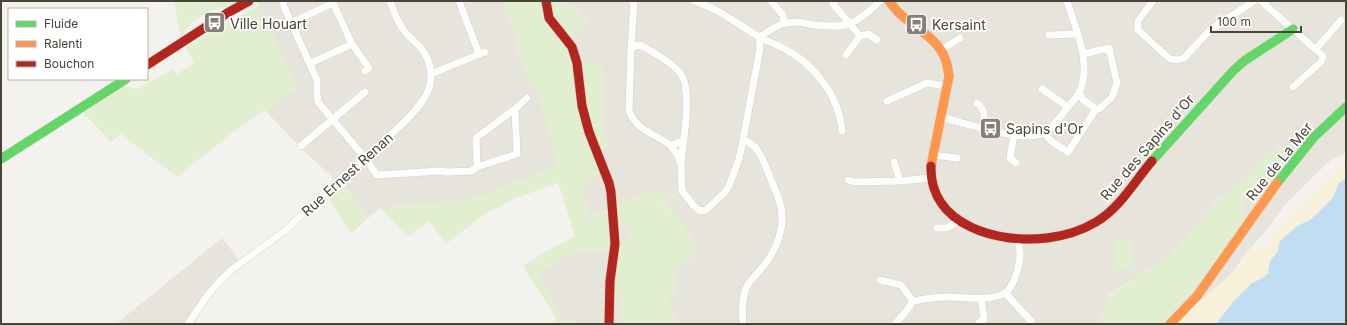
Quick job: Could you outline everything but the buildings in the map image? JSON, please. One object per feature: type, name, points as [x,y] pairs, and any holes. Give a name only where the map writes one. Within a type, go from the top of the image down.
[{"type":"street","points":[[148,64],[229,12],[249,1]]},
{"type":"street","points":[[390,1],[397,21],[403,30],[418,44],[425,54],[432,74],[482,53],[459,1]]},
{"type":"street","points":[[546,1],[549,18],[572,47],[577,63],[582,106],[589,132],[611,192],[615,244],[610,281],[610,324]]},
{"type":"street","points":[[634,1],[631,49],[630,111],[633,119],[638,125],[670,145],[681,165]]},
{"type":"street","points":[[696,1],[712,8],[759,37],[784,48],[803,60],[826,86],[835,101],[841,120],[842,131]]},
{"type":"street","points":[[771,1],[783,15],[784,23]]},
{"type":"street","points":[[834,1],[833,4],[860,36]]},
{"type":"street","points":[[759,37],[784,23],[794,22],[831,27],[849,24],[858,21],[880,1]]},
{"type":"street","name":"Rue des Sapins d'Or","points":[[889,1],[899,12],[942,50],[949,67],[947,86],[933,155],[931,178],[934,190],[948,212],[958,221],[975,230],[1018,239],[1042,239],[1072,233],[1092,224],[1112,210],[1150,162],[1233,71],[1244,61],[1293,29]]},
{"type":"street","points":[[941,117],[984,128],[1026,136],[1044,133],[1051,128],[1079,92],[1084,76],[1083,54],[1067,1]]},
{"type":"street","points":[[1153,1],[1138,21],[1138,30],[1170,59],[1177,60],[1184,58],[1190,53],[1210,30],[1254,1]]},
{"type":"street","points":[[1260,1],[1323,56],[1323,60],[1293,87]]},
{"type":"street","points":[[282,3],[311,63],[317,80],[316,94],[318,102],[365,158],[377,175],[440,170],[447,172],[472,171],[477,167],[517,154],[515,110]]},
{"type":"street","points":[[291,23],[333,3],[352,44],[369,68],[365,71]]},
{"type":"street","points":[[1316,50],[1341,20]]},
{"type":"street","points":[[632,28],[635,38],[640,45],[667,61],[682,76],[686,89],[684,140],[681,165],[682,191],[700,211],[706,210],[724,193],[729,186],[739,159],[760,48],[759,37]]},
{"type":"street","points":[[846,55],[860,36],[868,34],[877,40]]},
{"type":"street","points":[[1049,35],[1077,34]]},
{"type":"street","points":[[942,50],[960,38]]},
{"type":"street","points":[[311,63],[352,44]]},
{"type":"street","points":[[631,49],[640,45]]},
{"type":"street","points":[[1044,133],[1051,141],[1068,152],[1096,109],[1099,109],[1112,97],[1117,83],[1109,48],[1083,54]]},
{"type":"street","name":"Rue Ernest Renan","points":[[188,324],[207,296],[230,271],[286,230],[327,190],[370,154],[418,109],[427,92],[432,74]]},
{"type":"street","points":[[1,159],[124,80]]},
{"type":"street","points":[[887,101],[927,83],[947,86]]},
{"type":"street","points":[[1042,89],[1068,107]]},
{"type":"street","points":[[301,146],[365,92]]},
{"type":"street","points":[[1079,92],[1083,100],[1096,109]]},
{"type":"street","points":[[477,167],[476,138],[515,110],[527,98]]},
{"type":"street","points":[[977,103],[982,107],[984,115],[984,128]]},
{"type":"street","name":"Rue de La Mer","points":[[1170,324],[1197,296],[1301,152],[1314,137],[1346,107]]},
{"type":"street","points":[[1014,134],[1010,158],[1016,163]]},
{"type":"street","points":[[670,145],[684,140]]},
{"type":"street","points":[[743,140],[747,141],[756,148],[762,158],[782,208],[782,226],[771,256],[762,269],[751,279],[746,289],[743,301],[743,324]]},
{"type":"street","points":[[933,155],[957,158]]},
{"type":"street","points":[[894,162],[900,181]]},
{"type":"street","points":[[848,180],[855,182],[900,181],[931,178]]},
{"type":"street","points":[[937,228],[947,228],[958,221]]},
{"type":"street","points":[[913,301],[945,297],[981,298],[1004,294],[1012,285],[1018,267],[1020,254],[1018,239]]},
{"type":"street","points":[[880,280],[900,285],[913,301]]},
{"type":"street","points":[[1004,294],[1031,321]]},
{"type":"street","points":[[979,322],[984,319],[981,298]]},
{"type":"street","points":[[895,324],[913,301]]},
{"type":"shaded area","points":[[256,1],[503,1],[506,15],[515,29],[517,48],[532,89],[537,89],[559,165],[476,198],[380,208],[368,218],[342,184],[334,180],[265,110],[298,87]]},
{"type":"shaded area","points":[[568,1],[1346,1],[1346,153],[1332,159],[1284,206],[1231,274],[1203,298],[1198,290],[1241,206],[1248,195],[1259,197],[1296,149],[1281,143],[1241,181],[1219,198],[1170,255],[1108,296],[1109,305],[1102,321],[1098,324],[673,324],[677,321],[667,300],[678,291],[672,275],[677,271],[672,215],[663,199],[676,196],[675,194],[645,194],[587,218],[583,186],[595,153],[611,144],[602,128],[602,65],[574,66],[564,43],[589,22]]},
{"type":"shaded area","points":[[285,24],[292,40],[280,45],[273,29]]},
{"type":"shaded area","points":[[623,223],[627,229],[629,244],[612,297],[621,296],[621,323],[577,324],[563,320],[538,276],[563,257],[584,251],[608,250],[610,226]]},
{"type":"shaded area","points":[[222,238],[244,266],[231,274],[212,294],[192,324],[116,324]]},
{"type":"green space","points":[[174,1],[244,1],[208,12],[193,22],[180,36]]},
{"type":"green space","points":[[503,1],[568,1],[589,22],[564,43],[569,50],[574,66],[602,65],[602,128],[611,144],[595,153],[600,174],[583,186],[587,218],[645,194],[675,194],[676,196],[663,200],[671,215],[677,214],[697,245],[694,248],[697,254],[672,275],[678,291],[667,300],[677,321],[673,324],[618,324],[621,323],[621,297],[612,297],[618,246],[629,244],[627,230],[623,223],[610,226],[609,250],[584,251],[563,257],[538,276],[563,319],[577,323],[554,324],[556,318],[523,266],[575,236],[558,183],[516,198],[482,216],[446,244],[429,221],[408,237],[380,208],[475,198],[558,165],[537,89],[532,89],[517,48],[515,29],[506,15]]},
{"type":"green space","points":[[258,6],[298,87],[232,133],[177,177],[121,134],[111,142],[83,113],[123,86],[137,89],[173,69],[177,74],[194,63],[186,47]]},
{"type":"green space","points":[[1281,143],[1297,149],[1259,197],[1248,195],[1241,206],[1248,216],[1198,290],[1203,298],[1178,324],[1098,324],[1102,321],[1101,312],[1109,305],[1108,297],[1170,255],[1219,198],[1241,181]]},
{"type":"green space","points":[[334,180],[341,184],[368,218],[351,234],[324,190]]},
{"type":"green space","points":[[1117,240],[1133,241],[1132,269],[1115,268]]},
{"type":"sand","points":[[1346,163],[1346,178],[1339,183],[1333,197],[1329,202],[1310,220],[1297,226],[1280,241],[1278,251],[1270,261],[1268,273],[1263,278],[1252,283],[1234,301],[1216,324],[1178,324],[1203,298],[1232,274],[1250,249],[1255,251],[1271,244],[1270,240],[1289,217]]},
{"type":"water","points":[[1346,178],[1346,324],[1216,324],[1234,301],[1252,283],[1263,278],[1268,273],[1270,261],[1278,251],[1280,241],[1297,226],[1310,220],[1329,202],[1333,197],[1339,183]]},
{"type":"traffic: fast","points":[[1152,161],[1233,71],[1244,61],[1293,29]]},
{"type":"traffic: fast","points":[[1,159],[124,80]]},
{"type":"traffic: fast","points":[[1277,183],[1314,137],[1346,107]]},
{"type":"traffic: slow","points":[[889,1],[901,15],[935,42],[942,52],[947,64],[949,76],[931,166]]},
{"type":"traffic: slow","points":[[1170,324],[1197,296],[1277,183]]},
{"type":"traffic: jam","points":[[148,64],[229,12],[249,1]]},
{"type":"traffic: jam","points":[[546,1],[549,18],[572,47],[577,63],[582,106],[589,132],[609,183],[611,192],[615,244],[610,281],[609,324]]},
{"type":"traffic: jam","points":[[931,166],[933,187],[942,203],[954,217],[970,227],[989,234],[1008,238],[1028,239],[1060,236],[1084,228],[1096,222],[1120,202],[1152,161]]},
{"type":"place","name":"Ville Houart","points":[[214,23]]},
{"type":"place","name":"Kersaint","points":[[917,24]]},
{"type":"place","name":"Sapins d'Or","points":[[991,128]]}]
